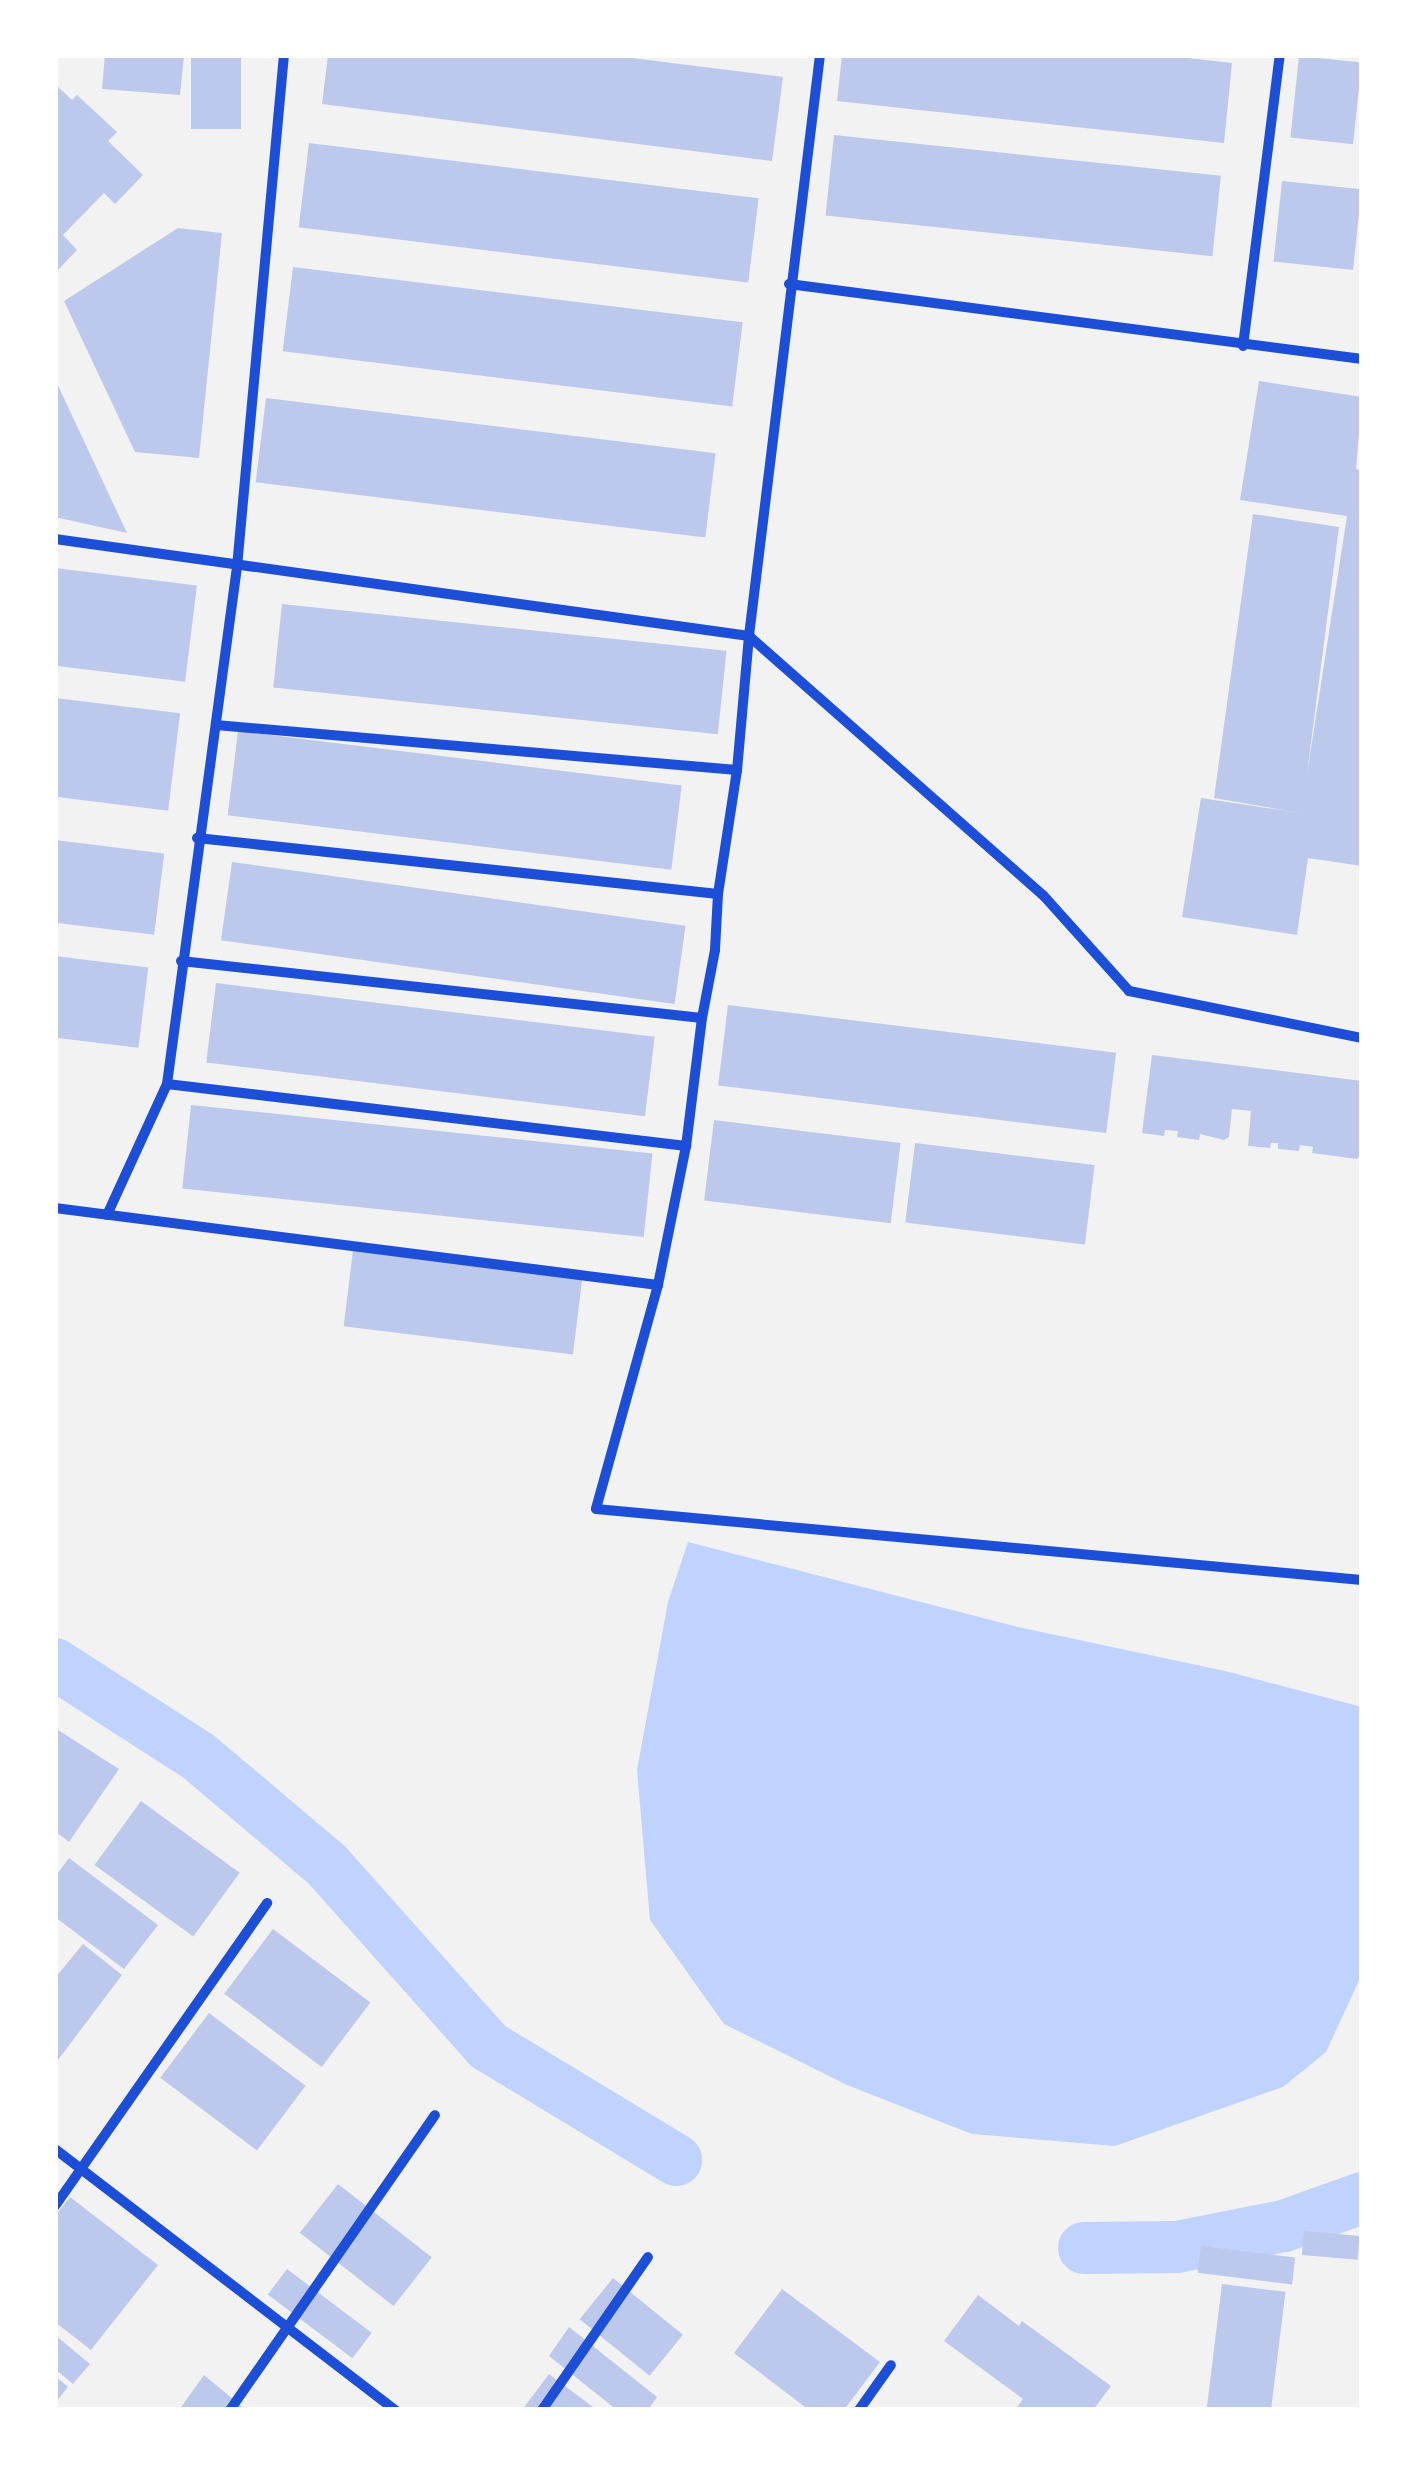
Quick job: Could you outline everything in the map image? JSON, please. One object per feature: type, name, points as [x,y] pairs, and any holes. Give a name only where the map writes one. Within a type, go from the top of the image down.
[{"type":"street","points":[[107,1216],[167,1084],[236,567],[284,55]]},
{"type":"street","points":[[820,55],[748,636],[737,770],[718,894],[716,950],[702,1018],[686,1146],[658,1285],[596,1509],[1362,1580]]},
{"type":"street","points":[[1243,346],[1280,55]]},
{"type":"street","points":[[790,284],[1362,359]]},
{"type":"street","points":[[55,539],[748,636],[1043,895],[1129,991],[1362,1038]]},
{"type":"street","points":[[216,725],[737,770]]},
{"type":"street","points":[[197,838],[718,894]]},
{"type":"street","points":[[181,961],[702,1018]]},
{"type":"street","points":[[167,1084],[686,1146]]},
{"type":"street","points":[[55,1208],[658,1285]]},
{"type":"street","points":[[55,2206],[267,1903]]},
{"type":"street","points":[[230,2410],[435,2114]]},
{"type":"street","points":[[55,2149],[395,2410]]},
{"type":"street","points":[[542,2410],[648,2256]]},
{"type":"street","points":[[859,2410],[890,2365]]},
{"type":"water","points":[[688,1542],[1018,1627],[1225,1671],[1362,1707],[1362,1974],[1326,2052],[1283,2087],[1115,2146],[972,2134],[847,2085],[724,2024],[650,1920],[637,1770],[668,1602]]},
{"type":"building","points":[[105,55],[184,55],[180,95],[102,89]]},
{"type":"building","points":[[191,55],[241,55],[241,129],[191,129]]},
{"type":"building","points":[[328,55],[608,55],[783,77],[772,161],[322,104]]},
{"type":"building","points":[[842,55],[1161,55],[1232,63],[1224,143],[837,101]]},
{"type":"building","points":[[1299,56],[1362,63],[1353,144],[1290,138]]},
{"type":"building","points":[[55,84],[72,100],[77,95],[117,132],[108,141],[143,175],[115,204],[104,193],[63,235],[77,250],[55,273]]},
{"type":"building","points":[[834,135],[1221,176],[1212,256],[826,216]]},
{"type":"building","points":[[309,143],[759,198],[748,283],[299,227]]},
{"type":"building","points":[[1282,181],[1362,189],[1353,270],[1274,262]]},
{"type":"building","points":[[178,228],[222,233],[199,458],[135,452],[64,301]]},
{"type":"building","points":[[293,267],[743,322],[732,407],[283,351]]},
{"type":"building","points":[[55,379],[127,533],[55,517]]},
{"type":"building","points":[[1259,381],[1362,397],[1356,469],[1362,470],[1362,866],[1308,858],[1297,935],[1182,917],[1201,798],[1301,813],[1214,798],[1253,514],[1339,527],[1307,774],[1347,516],[1240,500]]},
{"type":"building","points":[[266,398],[716,453],[705,538],[256,482]]},
{"type":"building","points":[[55,568],[197,585],[185,682],[55,666]]},
{"type":"building","points":[[282,604],[727,651],[718,734],[273,688]]},
{"type":"building","points":[[55,698],[180,713],[168,811],[55,797]]},
{"type":"building","points":[[238,731],[682,785],[671,870],[228,815]]},
{"type":"building","points":[[55,840],[164,853],[154,935],[55,923]]},
{"type":"building","points":[[232,862],[686,926],[675,1004],[221,940]]},
{"type":"building","points":[[55,956],[148,967],[138,1048],[55,1038]]},
{"type":"building","points":[[216,983],[655,1037],[645,1116],[206,1062]]},
{"type":"building","points":[[728,1005],[1116,1053],[1106,1133],[718,1085]]},
{"type":"building","points":[[1152,1055],[1362,1081],[1362,1153],[1357,1159],[1312,1153],[1313,1147],[1300,1145],[1299,1151],[1278,1149],[1278,1143],[1271,1143],[1270,1148],[1248,1146],[1251,1111],[1232,1109],[1229,1137],[1224,1140],[1200,1134],[1199,1140],[1177,1137],[1178,1131],[1165,1130],[1164,1136],[1142,1133]]},
{"type":"building","points":[[191,1105],[652,1154],[644,1237],[182,1189]]},
{"type":"building","points":[[714,1120],[901,1143],[891,1223],[704,1200]]},
{"type":"building","points":[[915,1143],[1095,1165],[1085,1244],[905,1222]]},
{"type":"building","points":[[354,1242],[583,1270],[573,1355],[344,1326]]},
{"type":"building","points":[[55,1728],[119,1769],[69,1842],[55,1831]]},
{"type":"building","points":[[141,1801],[240,1873],[193,1937],[95,1865]]},
{"type":"building","points":[[69,1858],[158,1925],[124,1969],[55,1917],[55,1877]]},
{"type":"building","points":[[273,1929],[370,2002],[322,2067],[224,1994]]},
{"type":"building","points":[[83,1944],[122,1975],[55,2064],[55,1978]]},
{"type":"building","points":[[209,2013],[306,2086],[257,2151],[160,2078]]},
{"type":"building","points":[[338,2184],[432,2257],[394,2306],[300,2233]]},
{"type":"building","points":[[70,2197],[158,2265],[91,2350],[55,2322],[55,2216]]},
{"type":"building","points":[[1304,2231],[1360,2236],[1358,2260],[1302,2255]]},
{"type":"building","points":[[1201,2246],[1295,2258],[1292,2284],[1198,2273]]},
{"type":"building","points":[[287,2269],[372,2333],[352,2358],[268,2295]]},
{"type":"building","points":[[613,2278],[683,2335],[650,2376],[580,2319]]},
{"type":"building","points":[[1222,2284],[1286,2292],[1271,2410],[1207,2410]]},
{"type":"building","points":[[782,2289],[880,2362],[844,2410],[809,2410],[734,2353]]},
{"type":"building","points":[[978,2295],[1019,2326],[1022,2321],[1111,2386],[1093,2410],[1015,2410],[1023,2399],[944,2341]]},
{"type":"building","points":[[569,2327],[657,2397],[648,2410],[617,2410],[549,2356]]},
{"type":"building","points":[[55,2335],[90,2364],[73,2384],[55,2369]]},
{"type":"building","points":[[549,2374],[597,2410],[522,2410]]},
{"type":"building","points":[[204,2375],[246,2410],[179,2410]]},
{"type":"building","points":[[55,2376],[68,2387],[55,2403]]},
{"type":"waterway","points":[[55,1664],[198,1756],[326,1864],[488,2046],[676,2160]]},
{"type":"waterway","points":[[1084,2248],[1177,2247],[1284,2226],[1362,2198]]}]
